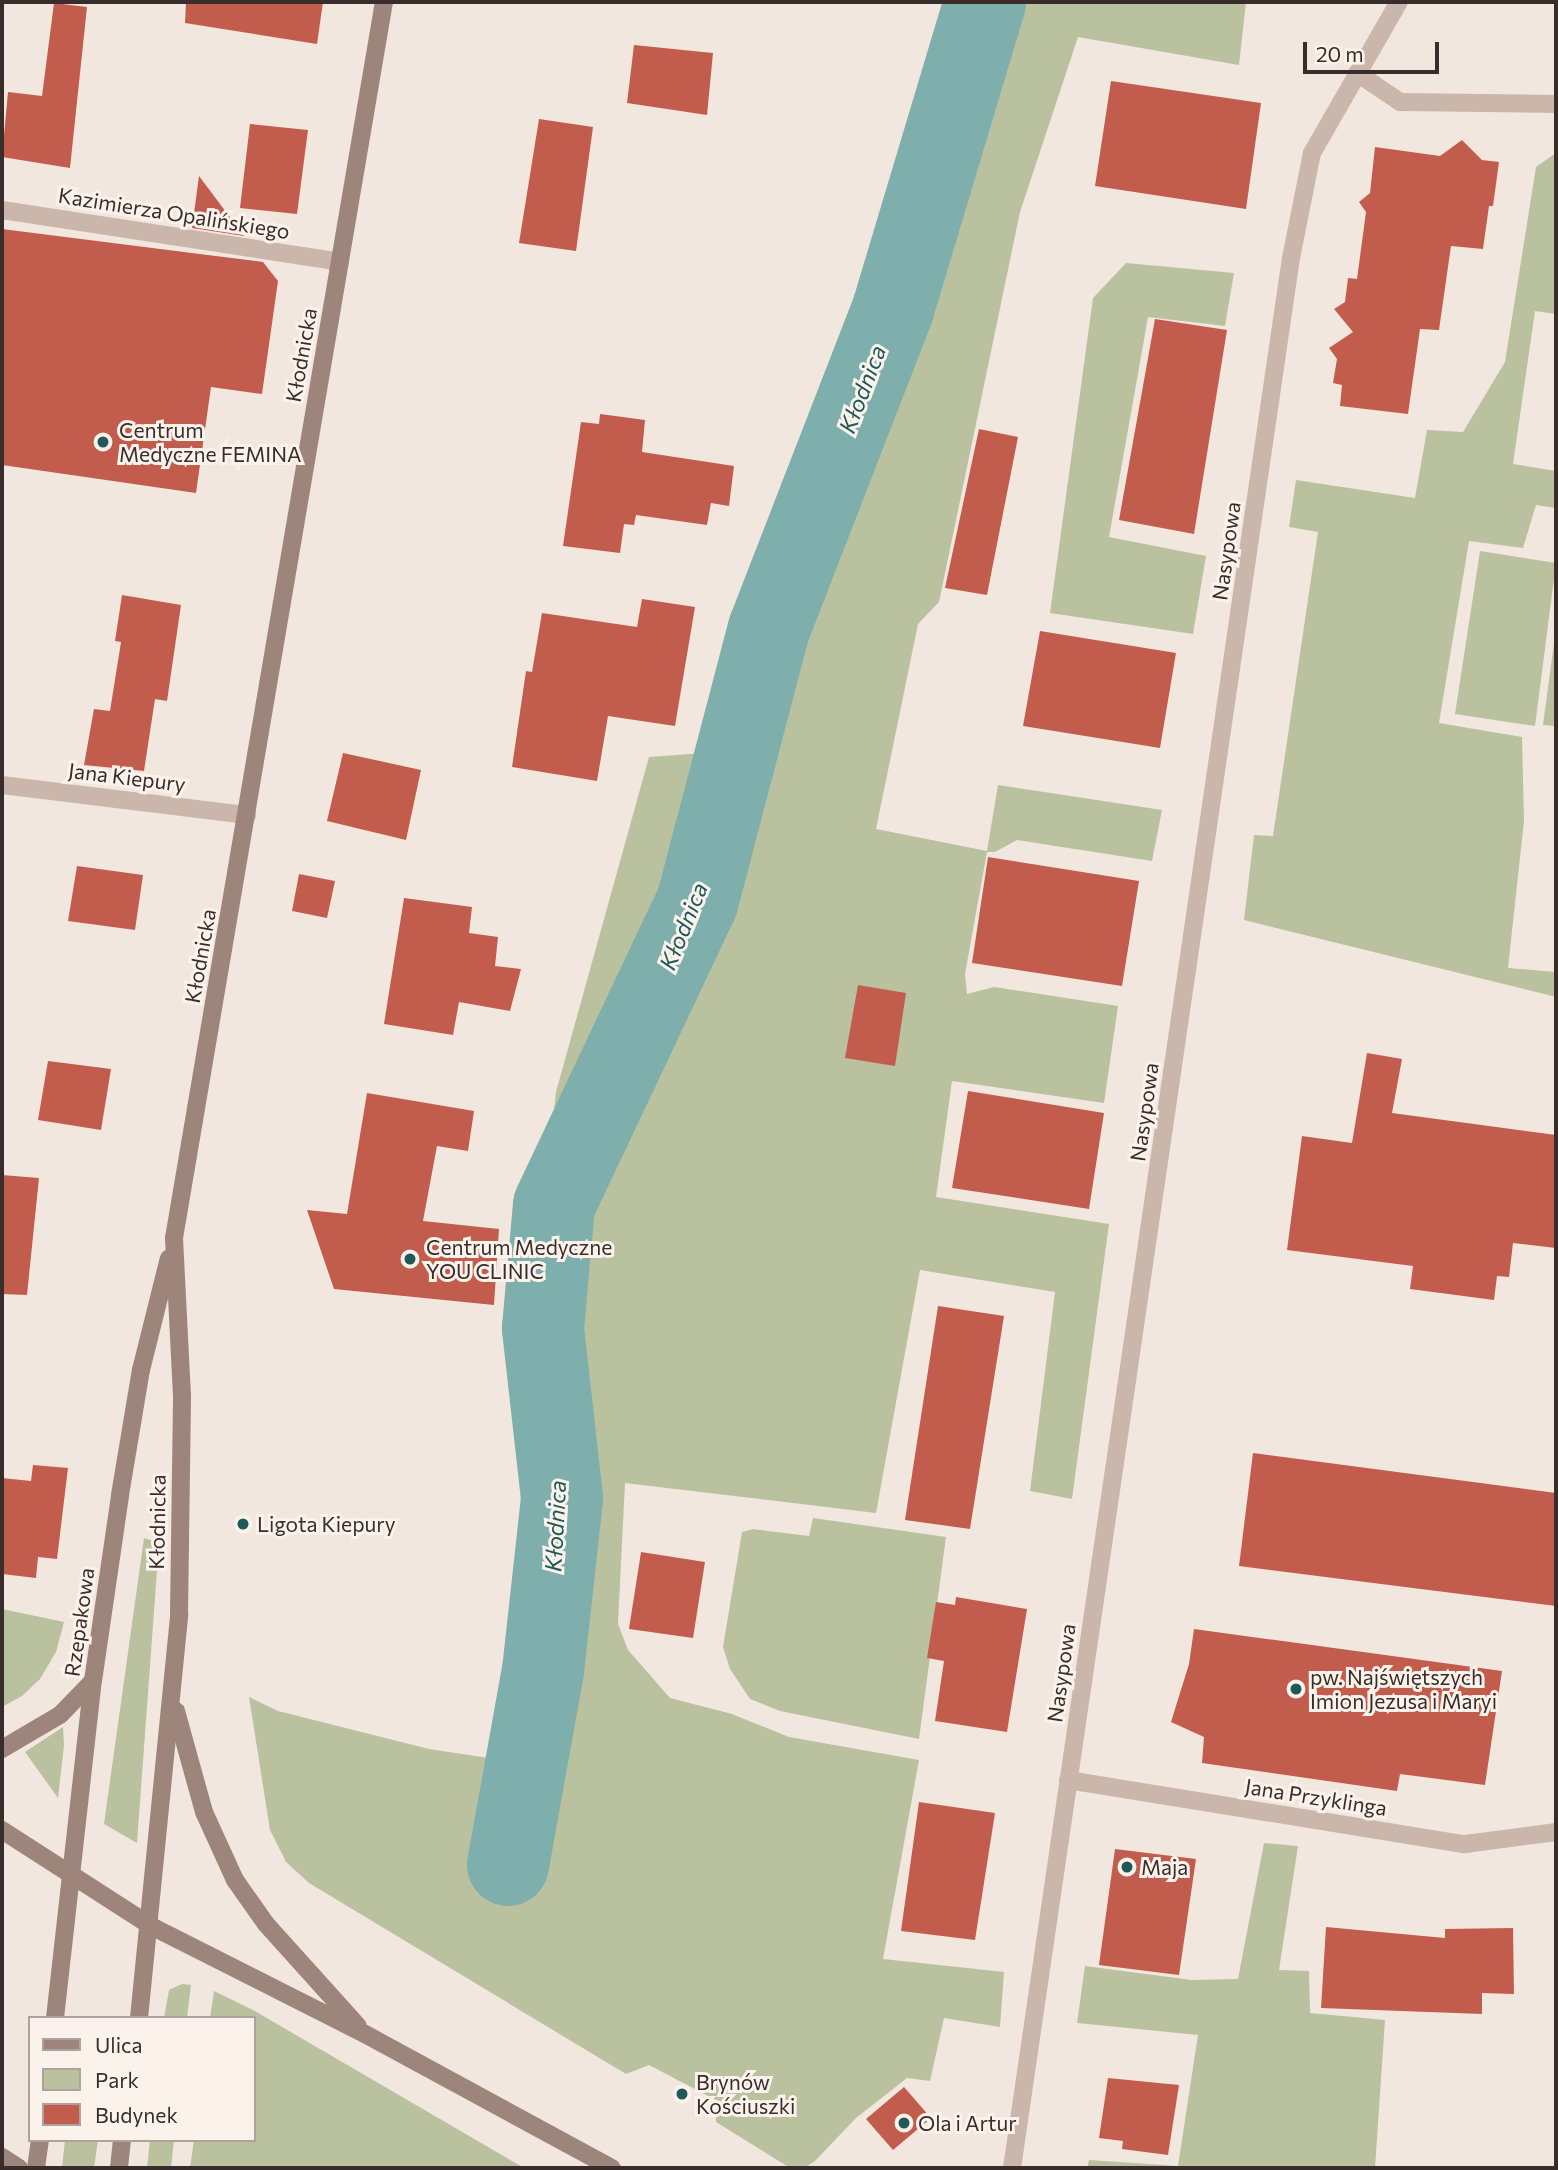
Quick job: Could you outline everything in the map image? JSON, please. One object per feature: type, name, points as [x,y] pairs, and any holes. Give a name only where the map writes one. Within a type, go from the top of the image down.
[{"type":"street","name":"Kłodnicka","points":[[151,1926],[173,1701],[182,1396],[174,1238],[384,2]]},
{"type":"street","name":"Nasypowa","points":[[1012,2168],[1291,258],[1312,153],[1399,2]]},
{"type":"street","points":[[1357,73],[1400,102],[1556,104]]},
{"type":"street","name":"Kazimierza Opalińskiego","points":[[2,210],[340,261]]},
{"type":"street","name":"Jana Kiepury","points":[[2,785],[247,815]]},
{"type":"street","name":"Rzepakowa","points":[[55,2016],[93,1681],[141,1370],[174,1238]]},
{"type":"street","points":[[2,1749],[60,1715],[93,1681]]},
{"type":"street","points":[[173,1701],[204,1812],[235,1880],[266,1924],[365,2034]]},
{"type":"street","name":"Jana Przyklinga","points":[[1068,1780],[1465,1844],[1556,1832]]},
{"type":"street","points":[[2,1830],[151,1926],[365,2034],[612,2168]]},
{"type":"street","points":[[139,2016],[151,1926]]},
{"type":"street","points":[[36,2168],[40,2142]]},
{"type":"street","points":[[119,2168],[122,2142]]},
{"type":"street","points":[[2,2157],[19,2168]]},
{"type":"green space","points":[[965,2],[1246,2],[1239,65],[1078,37],[1020,212],[939,602],[918,624],[876,829],[987,851],[998,785],[1162,810],[1152,861],[1017,840],[995,852],[987,852],[965,974],[967,994],[994,987],[1118,1006],[1104,1103],[952,1081],[936,1197],[1109,1224],[1072,1499],[1030,1491],[1055,1292],[920,1270],[876,1513],[625,1483],[618,1624],[628,1650],[670,1698],[732,1714],[789,1737],[919,1760],[883,1959],[1004,1972],[1000,2027],[944,2018],[930,2081],[907,2078],[856,2118],[815,2161],[804,2168],[790,2168],[716,2122],[716,2100],[649,2065],[626,2074],[309,1883],[286,1862],[270,1830],[249,1697],[278,1711],[429,1749],[495,1759],[538,1472],[531,1313],[556,1092],[649,757],[704,753],[782,482],[891,247],[937,70]]},
{"type":"green space","points":[[1556,153],[1556,314],[1535,311],[1513,464],[1556,471],[1556,508],[1536,505],[1523,548],[1469,541],[1439,723],[1522,737],[1524,821],[1508,968],[1556,972],[1556,997],[1244,920],[1254,835],[1273,836],[1318,532],[1289,527],[1296,480],[1415,498],[1427,430],[1463,432],[1505,362],[1536,167]]},
{"type":"green space","points":[[1126,263],[1234,273],[1225,326],[1148,317],[1109,537],[1206,556],[1193,634],[1050,613],[1093,298]]},
{"type":"green space","points":[[1480,551],[1556,563],[1535,726],[1455,714]]},
{"type":"green space","points":[[1556,628],[1556,726],[1543,725]]},
{"type":"green space","points":[[813,1518],[946,1537],[919,1739],[780,1711],[750,1699],[730,1669],[723,1647],[742,1532],[753,1529],[809,1536]]},
{"type":"green space","points":[[144,1538],[159,1543],[137,1843],[104,1824]]},
{"type":"green space","points":[[2,1609],[64,1622],[56,1652],[40,1679],[22,1696],[2,1707]]},
{"type":"green space","points":[[63,1727],[64,1745],[58,1798],[25,1752]]},
{"type":"green space","points":[[1264,1843],[1298,1846],[1279,1970],[1309,1971],[1310,2013],[1385,2020],[1375,2168],[1087,2168],[1089,2160],[1178,2166],[1198,2035],[1077,2023],[1085,1966],[1192,1980],[1238,1979]]},
{"type":"green space","points":[[182,1984],[191,1985],[187,2016],[164,2016],[169,1990]]},
{"type":"green space","points":[[214,1991],[253,2010],[524,2168],[190,2168],[194,2142],[256,2142],[256,2016],[210,2016]]},
{"type":"green space","points":[[65,2142],[98,2142],[94,2168],[62,2168]]},
{"type":"green space","points":[[150,2142],[174,2142],[171,2168],[147,2168]]},
{"type":"building","points":[[186,2],[323,2],[317,44],[185,23]]},
{"type":"building","points":[[54,3],[87,7],[70,168],[2,157],[8,92],[42,96]]},
{"type":"building","points":[[634,45],[713,53],[707,115],[627,103]]},
{"type":"building","points":[[1111,81],[1261,103],[1246,209],[1095,186]]},
{"type":"building","points":[[539,119],[593,127],[576,251],[519,243]]},
{"type":"building","points":[[250,124],[308,130],[297,214],[240,208]]},
{"type":"building","points":[[1462,140],[1482,160],[1499,162],[1493,206],[1489,206],[1483,249],[1451,246],[1439,330],[1420,329],[1408,414],[1340,406],[1342,385],[1333,383],[1337,359],[1329,348],[1353,332],[1334,309],[1345,302],[1348,278],[1357,279],[1366,212],[1359,202],[1370,193],[1375,147],[1440,156]]},
{"type":"building","points":[[199,176],[244,236],[192,228]]},
{"type":"building","points":[[2,229],[263,262],[278,281],[262,394],[211,387],[196,493],[2,465]]},
{"type":"building","points":[[1155,319],[1227,330],[1194,534],[1119,520]]},
{"type":"building","points":[[600,414],[645,420],[642,452],[734,466],[729,506],[711,503],[707,525],[636,515],[634,525],[624,524],[620,553],[563,546],[581,422],[599,424]]},
{"type":"building","points":[[979,429],[1018,437],[987,595],[945,588]]},
{"type":"building","points":[[122,595],[181,605],[167,701],[155,699],[144,771],[84,765],[94,709],[110,711],[121,642],[115,641]]},
{"type":"building","points":[[642,599],[695,607],[675,726],[608,716],[597,781],[512,767],[526,671],[532,672],[542,613],[637,627]]},
{"type":"building","points":[[1040,631],[1176,653],[1160,748],[1023,726]]},
{"type":"building","points":[[343,753],[421,770],[406,840],[327,821]]},
{"type":"building","points":[[988,857],[1139,881],[1122,986],[972,963]]},
{"type":"building","points":[[77,866],[143,875],[135,930],[68,921]]},
{"type":"building","points":[[299,874],[335,881],[327,918],[292,911]]},
{"type":"building","points":[[404,898],[472,907],[469,933],[498,937],[495,966],[521,969],[510,1011],[459,1002],[453,1035],[384,1024]]},
{"type":"building","points":[[858,985],[906,993],[895,1066],[845,1058]]},
{"type":"building","points":[[1367,1053],[1402,1059],[1392,1113],[1556,1135],[1556,1248],[1513,1243],[1509,1277],[1497,1276],[1494,1300],[1410,1289],[1413,1266],[1287,1250],[1302,1136],[1352,1143]]},
{"type":"building","points":[[48,1061],[111,1069],[101,1130],[38,1120]]},
{"type":"building","points":[[968,1091],[1104,1113],[1089,1209],[952,1188]]},
{"type":"building","points":[[367,1093],[474,1111],[468,1151],[437,1146],[423,1221],[499,1229],[494,1305],[334,1289],[307,1210],[347,1214]]},
{"type":"building","points":[[2,1175],[39,1178],[27,1295],[2,1294]]},
{"type":"building","points":[[938,1306],[1004,1316],[970,1529],[905,1520]]},
{"type":"building","points":[[1253,1453],[1556,1493],[1556,1606],[1239,1566]]},
{"type":"building","points":[[33,1465],[68,1468],[57,1559],[38,1557],[36,1578],[2,1574],[2,1478],[31,1481]]},
{"type":"building","points":[[641,1552],[705,1562],[693,1638],[629,1629]]},
{"type":"building","points":[[956,1597],[1027,1609],[1007,1732],[935,1721],[944,1661],[927,1658],[936,1602],[955,1605]]},
{"type":"building","name":"pw. Najświętszych Imion Jezusa i Maryi","points":[[1194,1629],[1502,1671],[1485,1785],[1400,1774],[1397,1791],[1202,1763],[1204,1737],[1171,1722],[1189,1664]]},
{"type":"building","points":[[919,1802],[995,1813],[975,1940],[901,1931]]},
{"type":"building","points":[[1115,1849],[1196,1859],[1179,1975],[1099,1965]]},
{"type":"building","points":[[1326,1927],[1445,1938],[1445,1929],[1513,1928],[1514,1994],[1482,1993],[1482,2014],[1321,2008]]},
{"type":"building","points":[[1108,2078],[1179,2085],[1168,2155],[1122,2149],[1123,2141],[1099,2138]]},
{"type":"building","points":[[904,2087],[931,2118],[893,2150],[866,2119]]},
{"type":"waterway","name":"Kłodnica","points":[[508,1865],[543,1671],[562,1498],[543,1328],[554,1205],[697,903],[769,629],[893,309],[985,2]]},
{"type":"place","name":"Centrum Medyczne FEMINA","points":[[103,442]]},
{"type":"place","name":"Centrum Medyczne YOU CLINIC","points":[[410,1259]]},
{"type":"place","name":"Ligota Kiepury","points":[[243,1524]]},
{"type":"place","name":"pw. Najświętszych Imion Jezusa i Maryi","points":[[1296,1689]]},
{"type":"place","name":"Maja","points":[[1127,1867]]},
{"type":"place","name":"Brynów Kościuszki","points":[[682,2094]]},
{"type":"place","name":"Ola i Artur","points":[[904,2123]]}]
